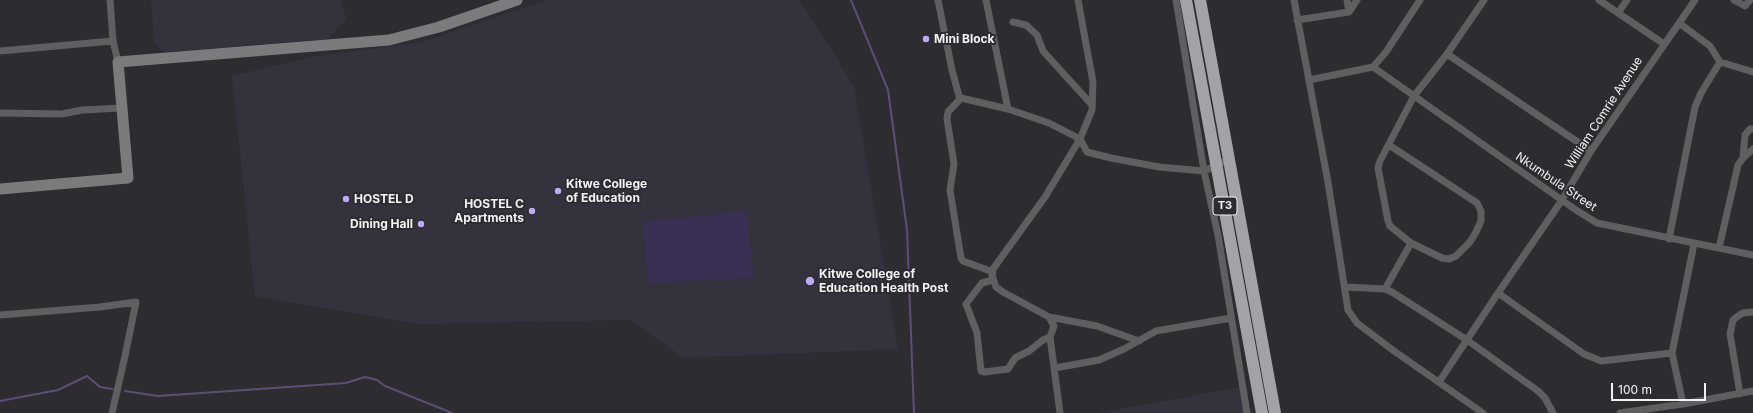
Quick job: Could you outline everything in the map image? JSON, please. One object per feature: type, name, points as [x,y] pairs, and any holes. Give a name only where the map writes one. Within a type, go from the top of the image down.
[{"type":"highway","name":"T3","points":[[1186,0],[1262,413]]},
{"type":"highway","name":"T3","points":[[1200,0],[1275,413]]},
{"type":"street","points":[[0,189],[128,178],[118,62],[113,41],[110,0]]},
{"type":"street","points":[[118,62],[389,40],[439,27],[517,0]]},
{"type":"street","points":[[938,0],[952,70],[959,96],[961,98],[1008,109],[1049,123],[1080,139],[1087,152],[1159,167],[1204,172],[1230,159]]},
{"type":"street","points":[[986,0],[1008,109]]},
{"type":"street","points":[[1078,0],[1091,72],[1092,105],[1080,139],[1045,197],[993,272],[993,280],[996,287],[1003,292],[1049,318],[1097,326],[1139,341]]},
{"type":"street","points":[[1176,0],[1204,172],[1218,235],[1247,413]]},
{"type":"street","points":[[1294,0],[1328,182],[1348,310],[1357,323],[1483,413]]},
{"type":"street","points":[[1347,0],[1349,12]]},
{"type":"street","points":[[1297,20],[1349,12],[1357,0]]},
{"type":"street","points":[[1309,80],[1373,67],[1386,52],[1420,0]]},
{"type":"street","points":[[1389,145],[1477,203],[1481,211],[1481,221],[1470,242],[1456,256],[1449,259],[1442,258],[1411,243],[1394,231],[1388,221],[1378,168],[1380,161],[1414,96],[1447,54],[1484,0]]},
{"type":"street","points":[[1599,0],[1664,44]]},
{"type":"street","points":[[1618,13],[1627,0]]},
{"type":"street","name":"William Comrie Avenue","points":[[1439,382],[1562,200],[1591,151],[1695,0]]},
{"type":"street","points":[[1734,0],[1745,6],[1750,0]]},
{"type":"street","points":[[1013,22],[1026,25],[1037,35],[1043,52],[1092,105]]},
{"type":"street","points":[[1679,23],[1710,46],[1720,62],[1753,72]]},
{"type":"street","points":[[0,51],[113,41]]},
{"type":"street","points":[[1447,54],[1591,151]]},
{"type":"street","points":[[1669,238],[1695,106],[1701,93],[1720,62]]},
{"type":"street","name":"Nkumbula Street","points":[[1373,67],[1562,200],[1601,225],[1753,256]]},
{"type":"street","points":[[961,98],[948,112],[947,119],[954,164],[950,190],[961,258],[963,261],[993,272]]},
{"type":"street","points":[[0,113],[62,114],[82,110],[122,108]]},
{"type":"street","points":[[1743,158],[1746,134],[1750,129],[1753,129]]},
{"type":"street","points":[[1718,248],[1738,165],[1753,149]]},
{"type":"street","points":[[1385,289],[1411,243]]},
{"type":"street","points":[[1683,404],[1672,353],[1694,244]]},
{"type":"street","points":[[993,280],[982,284],[966,304],[977,333],[981,371],[985,372],[1008,369],[1016,358],[1050,337]]},
{"type":"street","points":[[1345,287],[1385,289],[1467,340],[1538,391],[1553,413]]},
{"type":"street","points":[[1498,293],[1584,354],[1601,361],[1672,353]]},
{"type":"street","points":[[0,314],[92,308],[136,302],[126,356],[112,413]]},
{"type":"street","points":[[1740,394],[1730,334],[1733,320],[1743,313],[1753,312]]},
{"type":"street","points":[[1049,318],[1054,326],[1050,337],[1060,413]]},
{"type":"street","points":[[1055,368],[1099,360],[1139,341],[1156,331],[1231,318]]},
{"type":"street","points":[[1620,413],[1683,404],[1753,391]]},
{"type":"shaded area","points":[[151,0],[341,0],[346,19],[328,39],[164,52],[154,43]]},
{"type":"shaded area","name":"Kitwe College of Education","points":[[546,0],[800,0],[854,86],[898,349],[684,358],[630,320],[417,324],[255,296],[232,76],[311,57],[422,42]]},
{"type":"shaded area","points":[[747,211],[754,278],[648,283],[643,222]]},
{"type":"shaded area","points":[[1240,387],[1244,413],[1099,413]]},
{"type":"waterway","points":[[851,0],[888,90],[907,230],[914,413]]},
{"type":"waterway","points":[[0,401],[58,390],[87,376],[100,387],[112,389]]},
{"type":"waterway","points":[[125,391],[158,396],[346,383],[365,377],[377,380],[385,386],[452,413]]},
{"type":"place","name":"Mini Block","points":[[926,39]]},
{"type":"place","name":"Kitwe College of Education","points":[[558,191]]},
{"type":"place","name":"HOSTEL D","points":[[346,199]]},
{"type":"place","name":"HOSTEL C Apartments","points":[[532,211]]},
{"type":"place","name":"Dining Hall","points":[[421,224]]},
{"type":"place","name":"Kitwe College of Education Health Post","points":[[810,281]]}]
